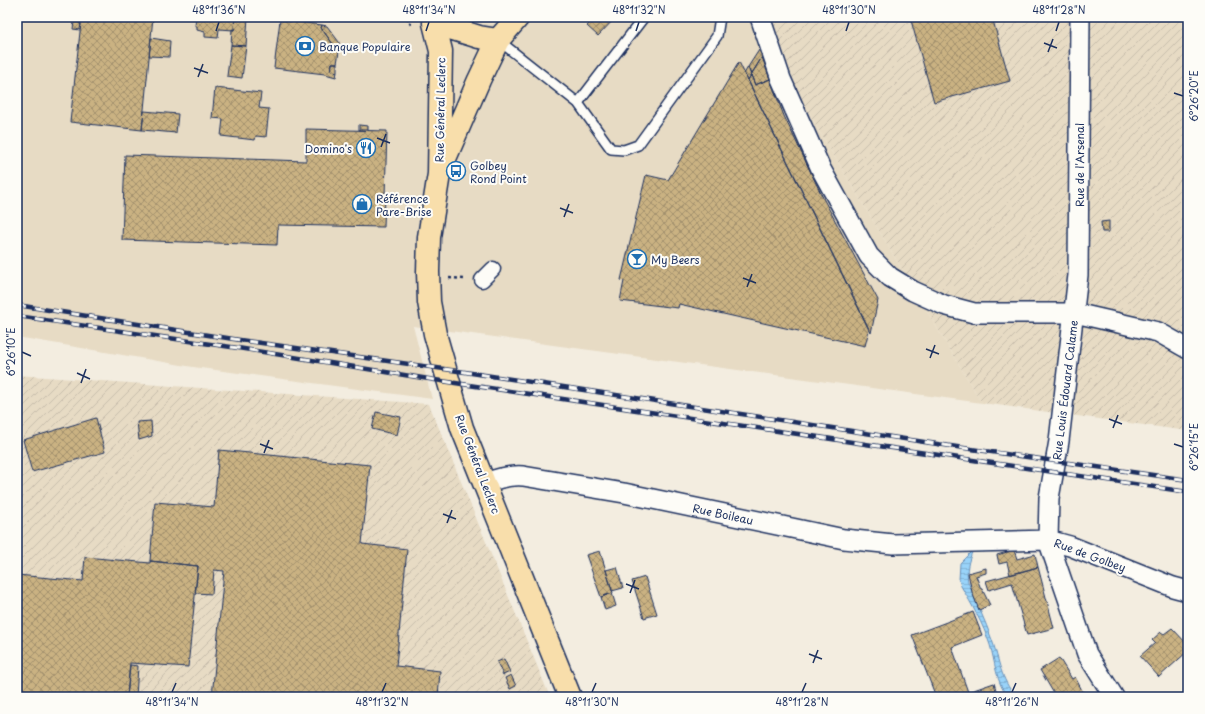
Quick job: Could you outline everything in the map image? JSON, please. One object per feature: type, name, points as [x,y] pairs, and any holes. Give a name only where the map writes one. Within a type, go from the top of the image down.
[{"type":"main road","points":[[434,20],[480,37],[498,40],[495,17]]},
{"type":"main road","name":"Rue Général Leclerc","points":[[439,174],[481,74],[498,40],[518,17]]},
{"type":"main road","name":"Rue Général Leclerc","points":[[434,20],[440,51],[439,174],[429,237],[428,277],[429,302],[435,334],[462,428],[570,697]]},
{"type":"street","name":"Rue Louis Édouard Calame","points":[[760,17],[781,79],[821,169],[869,256],[890,277],[944,305],[974,313],[1075,313],[1059,440],[1049,498],[1048,540],[1087,654],[1114,697]]},
{"type":"street","name":"Rue de l'Arsenal","points":[[1075,313],[1078,275],[1080,17]]},
{"type":"street","points":[[482,280],[493,269]]},
{"type":"street","points":[[1075,313],[1158,332],[1188,349]]},
{"type":"street","name":"Rue Boileau","points":[[485,483],[497,478],[512,475],[523,476],[624,493],[844,539],[893,544],[933,544],[964,541]]},
{"type":"street","name":"Rue de Golbey","points":[[964,541],[1048,540],[1070,546],[1173,588],[1188,591]]},
{"type":"lane","points":[[578,103],[644,17]]},
{"type":"lane","points":[[498,40],[578,103],[611,148],[624,150],[638,145],[717,36],[720,17]]},
{"type":"path","points":[[428,277],[482,280]]},
{"type":"shaded area","points":[[17,17],[751,17],[982,403],[413,326],[432,399],[193,367],[17,337]]},
{"type":"shaded area","points":[[751,17],[1188,17],[1188,431],[982,403]]},
{"type":"shaded area","points":[[17,375],[429,404],[550,697],[17,697]]},
{"type":"water","points":[[973,550],[968,566],[968,582],[995,648],[1003,676],[1016,697],[1008,697],[1001,685],[987,637],[959,580],[960,563]]},
{"type":"building","points":[[74,17],[153,17],[142,130],[70,122],[81,23],[74,22]]},
{"type":"building","points":[[196,17],[235,17],[234,30],[219,29],[218,38],[205,37],[205,32],[197,30],[197,26],[195,26]]},
{"type":"building","points":[[235,17],[248,17],[246,46],[231,45],[232,29],[234,30]]},
{"type":"building","points":[[596,17],[616,17],[598,36],[587,26]]},
{"type":"building","points":[[910,17],[992,17],[1010,81],[934,102]]},
{"type":"building","points":[[280,20],[322,25],[321,28],[339,52],[337,63],[332,63],[331,71],[337,72],[336,77],[325,74],[274,68]]},
{"type":"building","points":[[74,22],[81,23],[80,30],[73,29]]},
{"type":"building","points":[[322,25],[327,26],[339,42],[339,52],[321,28]]},
{"type":"building","points":[[151,38],[170,41],[169,57],[149,56]]},
{"type":"building","points":[[231,45],[246,46],[242,78],[227,76]]},
{"type":"building","points":[[759,50],[762,57],[751,75],[748,67]]},
{"type":"building","points":[[762,57],[770,79],[755,85],[751,75]]},
{"type":"building","points":[[739,62],[869,330],[865,346],[679,304],[678,308],[620,301],[624,281],[621,280],[646,175],[668,180]]},
{"type":"building","points":[[332,63],[337,63],[337,72],[331,71]]},
{"type":"building","points":[[748,67],[751,75],[748,80],[744,74]]},
{"type":"building","points":[[751,75],[755,85],[770,79],[784,116],[824,200],[878,300],[871,333],[748,80]]},
{"type":"building","points":[[215,88],[261,93],[259,108],[269,109],[266,137],[256,136],[255,140],[221,136],[223,119],[212,118]]},
{"type":"building","points":[[144,111],[178,114],[176,133],[142,130]]},
{"type":"building","points":[[359,125],[368,126],[368,130],[359,130]]},
{"type":"building","points":[[306,129],[387,131],[384,227],[278,225],[277,245],[122,240],[125,155],[306,161]]},
{"type":"building","points":[[1109,221],[1109,232],[1102,232],[1101,222]]},
{"type":"building","points":[[376,412],[401,417],[397,435],[372,429]]},
{"type":"building","points":[[96,418],[105,452],[32,472],[23,440]]},
{"type":"building","points":[[151,421],[152,436],[139,440],[137,422]]},
{"type":"building","points":[[219,450],[370,465],[362,544],[407,549],[396,666],[440,671],[438,697],[212,697],[224,571],[214,570],[212,594],[195,593],[198,566],[150,561],[155,502],[214,507]]},
{"type":"building","points":[[1014,550],[1017,559],[1035,554],[1038,567],[1010,575],[1007,562],[999,564],[997,555]]},
{"type":"building","points":[[600,551],[613,593],[601,597],[586,555]]},
{"type":"building","points":[[85,557],[198,566],[188,667],[130,663],[127,697],[17,697],[17,575],[83,581]]},
{"type":"building","points":[[617,567],[623,588],[612,591],[606,570]]},
{"type":"building","points":[[1038,567],[1054,628],[1027,635],[1012,583],[989,590],[986,581]]},
{"type":"building","points":[[986,568],[986,573],[976,576],[990,605],[979,610],[972,592],[968,573]]},
{"type":"building","points":[[645,577],[657,614],[644,618],[632,581]]},
{"type":"building","points":[[612,593],[616,606],[605,610],[601,597]]},
{"type":"building","points":[[973,612],[982,635],[952,647],[968,692],[994,683],[998,697],[936,697],[912,635]]},
{"type":"building","points":[[1172,628],[1188,645],[1188,651],[1159,677],[1140,656],[1155,643],[1152,640],[1161,632],[1164,634]]},
{"type":"building","points":[[1059,658],[1072,679],[1075,677],[1085,696],[1088,694],[1090,697],[1056,697],[1040,670]]},
{"type":"building","points":[[504,659],[510,672],[503,675],[497,662]]},
{"type":"building","points":[[130,665],[138,666],[136,697],[127,697]]},
{"type":"building","points":[[511,675],[516,686],[510,689],[505,678]]},
{"type":"railway","points":[[17,305],[240,340],[465,372],[957,447],[1188,480]]},
{"type":"railway","points":[[17,316],[238,348],[435,380],[1188,492]]},
{"type":"place","name":"Banque Populaire","points":[[305,46]]},
{"type":"place","name":"Domino's","points":[[366,148]]},
{"type":"place","name":"Golbey Rond Point","points":[[456,171]]},
{"type":"place","name":"Référence Pare-Brise","points":[[362,204]]},
{"type":"place","name":"My Beers","points":[[637,259]]}]
